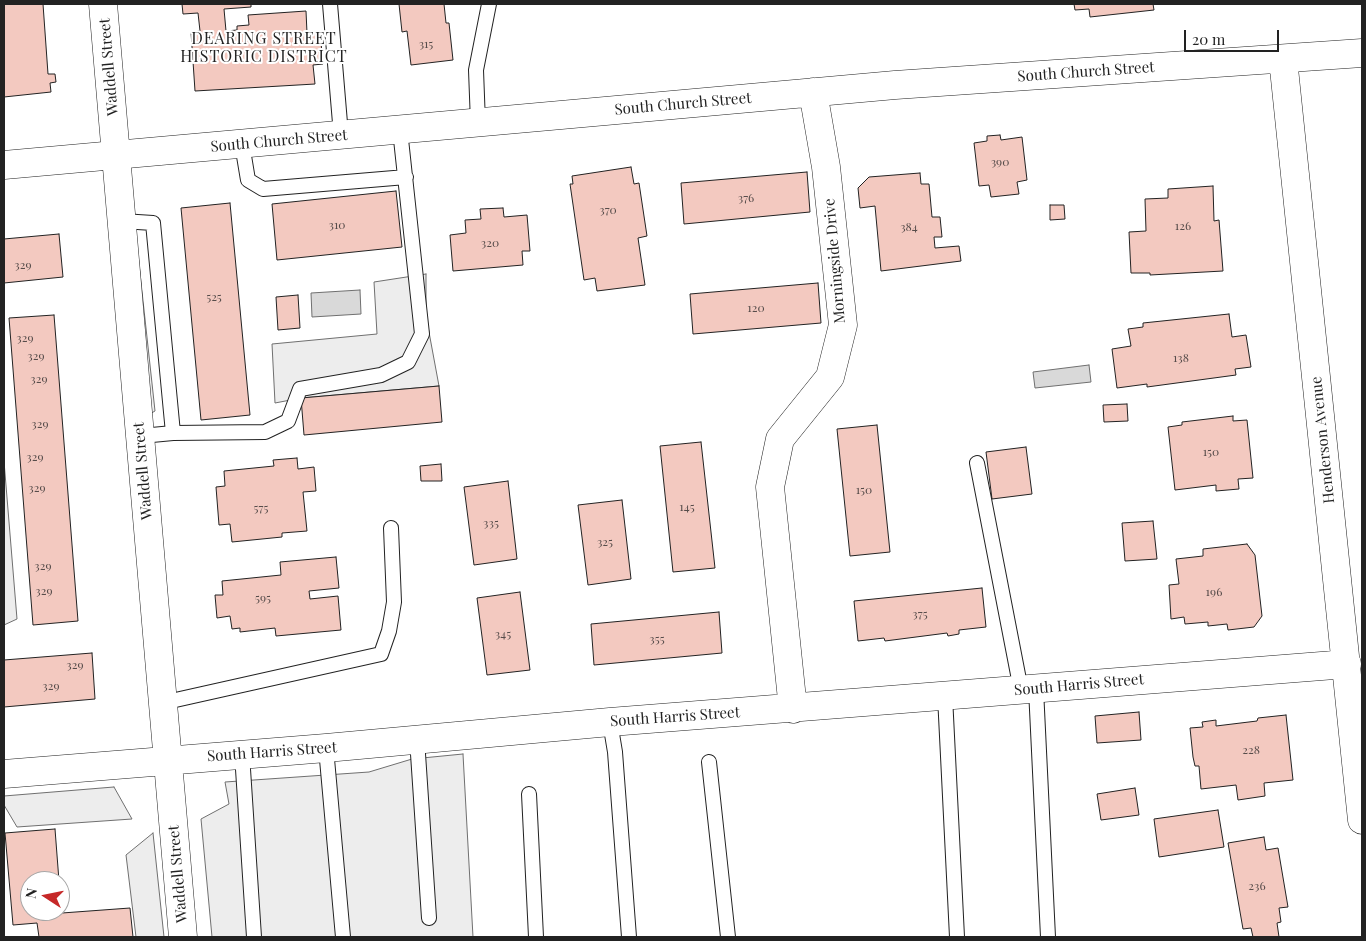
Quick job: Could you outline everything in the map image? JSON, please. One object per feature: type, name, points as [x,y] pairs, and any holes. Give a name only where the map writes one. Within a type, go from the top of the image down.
[{"type":"street","name":"Waddell Street","points":[[104,4],[162,703],[184,937]]},
{"type":"street","name":"South Church Street","points":[[4,165],[813,92],[1362,53]]},
{"type":"street","name":"Henderson Avenue","points":[[1283,59],[1362,820]]},
{"type":"street","name":"Morningside Drive","points":[[793,709],[770,487],[780,439],[830,377],[843,325],[826,167],[813,92]]},
{"type":"street","name":"South Harris Street","points":[[4,774],[326,748],[610,722],[1347,664]]},
{"type":"lane","points":[[330,4],[341,135]]},
{"type":"lane","points":[[478,123],[476,70],[489,4]]},
{"type":"lane","points":[[141,436],[174,433],[265,432],[288,421],[300,389],[381,375],[408,362],[422,334],[400,130]]},
{"type":"lane","points":[[242,144],[248,180],[263,189],[406,177]]},
{"type":"lane","points":[[122,221],[153,223],[174,433]]},
{"type":"lane","points":[[977,463],[1028,689],[1048,937]]},
{"type":"lane","points":[[162,703],[381,654],[389,631],[394,602],[391,528]]},
{"type":"lane","points":[[945,696],[957,937]]},
{"type":"lane","points":[[610,722],[629,937]]},
{"type":"lane","points":[[417,739],[428,918]]},
{"type":"lane","points":[[326,748],[343,937]]},
{"type":"lane","points":[[242,754],[254,937]]},
{"type":"lane","points":[[710,762],[728,937]]},
{"type":"lane","points":[[529,794],[536,937]]},
{"type":"shaded area","points":[[135,227],[155,411],[148,415]]},
{"type":"shaded area","points":[[426,274],[426,316],[439,386],[301,398],[275,403],[272,344],[377,334],[374,282]]},
{"type":"shaded area","points":[[360,290],[361,314],[312,317],[311,293]]},
{"type":"shaded area","points":[[1089,365],[1091,382],[1035,388],[1033,372]]},
{"type":"shaded area","points":[[4,461],[17,619],[4,625]]},
{"type":"shaded area","points":[[463,754],[473,937],[212,937],[201,819],[229,804],[225,782],[369,772],[412,759]]},
{"type":"shaded area","points":[[114,787],[132,819],[17,827],[4,805],[4,796]]},
{"type":"shaded area","points":[[153,833],[164,937],[136,937],[126,855]]},
{"type":"building","points":[[4,4],[43,4],[48,74],[55,74],[56,82],[50,83],[51,92],[4,97]]},
{"type":"building","points":[[182,4],[251,4],[251,7],[224,9],[226,31],[237,30],[237,26],[249,25],[248,15],[306,11],[307,33],[320,32],[323,64],[313,65],[315,84],[195,91],[191,32],[200,31],[198,13],[183,14]]},
{"type":"building","points":[[399,4],[444,4],[446,23],[449,23],[453,60],[411,65],[407,31],[402,32]]},
{"type":"building","points":[[1074,4],[1153,4],[1154,10],[1090,17],[1089,9],[1075,10]]},
{"type":"building","points":[[1000,135],[1001,140],[1022,137],[1027,180],[1017,182],[1019,194],[991,197],[989,185],[979,186],[974,143],[987,141],[987,136]]},
{"type":"building","points":[[631,167],[634,184],[639,183],[647,236],[638,238],[645,285],[597,291],[595,278],[584,280],[570,184],[573,184],[572,176]]},
{"type":"building","points":[[807,172],[810,212],[684,224],[681,183]]},
{"type":"building","points":[[920,173],[921,184],[929,184],[932,217],[940,217],[942,237],[934,237],[935,248],[959,246],[961,261],[881,271],[875,206],[860,208],[858,188],[869,177]]},
{"type":"building","points":[[1213,186],[1214,221],[1219,220],[1223,271],[1150,275],[1150,273],[1131,273],[1129,232],[1146,231],[1145,199],[1168,198],[1168,189]]},
{"type":"building","points":[[396,191],[402,247],[277,260],[272,204]]},
{"type":"building","points":[[230,203],[250,415],[201,420],[181,208]]},
{"type":"building","points":[[1050,205],[1064,205],[1065,219],[1050,220]]},
{"type":"building","points":[[503,208],[504,217],[527,215],[530,251],[522,251],[523,265],[453,271],[450,235],[466,233],[465,220],[481,219],[480,209]]},
{"type":"building","points":[[59,234],[63,277],[4,283],[4,239]]},
{"type":"building","points":[[818,283],[821,323],[693,334],[690,294]]},
{"type":"building","points":[[298,295],[300,328],[278,330],[276,297]]},
{"type":"building","points":[[1229,314],[1232,337],[1246,335],[1251,367],[1235,369],[1236,375],[1147,387],[1147,384],[1117,388],[1112,349],[1131,346],[1128,329],[1143,327],[1143,323]]},
{"type":"building","points":[[54,315],[78,621],[33,625],[9,318]]},
{"type":"building","points":[[439,386],[442,422],[304,435],[301,398]]},
{"type":"building","points":[[1127,404],[1128,421],[1104,422],[1103,405]]},
{"type":"building","points":[[1233,416],[1233,421],[1247,420],[1253,478],[1238,479],[1239,489],[1216,491],[1216,485],[1175,490],[1168,427],[1182,425],[1182,422]]},
{"type":"building","points":[[877,425],[890,552],[850,556],[837,429]]},
{"type":"building","points":[[701,442],[715,568],[673,572],[660,446]]},
{"type":"building","points":[[1026,447],[1032,494],[992,499],[986,452]]},
{"type":"building","points":[[297,458],[298,469],[314,467],[316,491],[303,492],[307,531],[282,533],[282,537],[232,542],[230,524],[219,525],[216,487],[225,486],[224,471],[274,466],[273,460]]},
{"type":"building","points":[[441,464],[442,481],[421,481],[420,466]]},
{"type":"building","points":[[508,481],[517,559],[474,565],[464,487]]},
{"type":"building","points":[[622,500],[631,579],[588,585],[578,505]]},
{"type":"building","points":[[1153,521],[1157,559],[1125,561],[1122,523]]},
{"type":"building","points":[[1247,544],[1255,555],[1262,616],[1254,627],[1228,630],[1227,624],[1208,626],[1208,622],[1185,624],[1184,617],[1171,619],[1169,585],[1179,584],[1176,559],[1203,556],[1203,549]]},
{"type":"building","points":[[336,557],[339,588],[309,591],[310,599],[338,596],[341,630],[276,636],[275,628],[240,632],[240,628],[232,629],[230,616],[217,618],[215,595],[223,595],[222,581],[281,575],[280,562]]},
{"type":"building","points":[[982,588],[986,627],[959,630],[959,634],[948,636],[947,633],[885,641],[884,638],[858,641],[854,601]]},
{"type":"building","points":[[520,592],[530,670],[487,675],[477,598]]},
{"type":"building","points":[[719,612],[722,653],[594,665],[591,624]]},
{"type":"building","points":[[92,653],[95,699],[4,707],[4,660]]},
{"type":"building","points":[[1139,712],[1141,740],[1097,743],[1095,716]]},
{"type":"building","points":[[1286,715],[1293,780],[1264,783],[1265,796],[1238,800],[1236,785],[1201,789],[1199,766],[1195,766],[1193,757],[1190,728],[1203,727],[1202,722],[1216,720],[1216,726]]},
{"type":"building","points":[[1135,788],[1139,815],[1101,820],[1097,794]]},
{"type":"building","points":[[1218,810],[1224,847],[1159,857],[1154,819]]},
{"type":"building","points":[[55,829],[58,871],[20,871],[20,921],[70,921],[70,912],[130,908],[133,937],[39,937],[37,923],[13,925],[5,833]]},
{"type":"building","points":[[1264,837],[1266,850],[1278,848],[1288,907],[1279,908],[1281,922],[1277,923],[1279,937],[1253,937],[1251,928],[1243,929],[1228,843]]},
{"type":"district","name":"DEARING STREET HISTORIC DISTRICT","points":[[264,48]]}]
